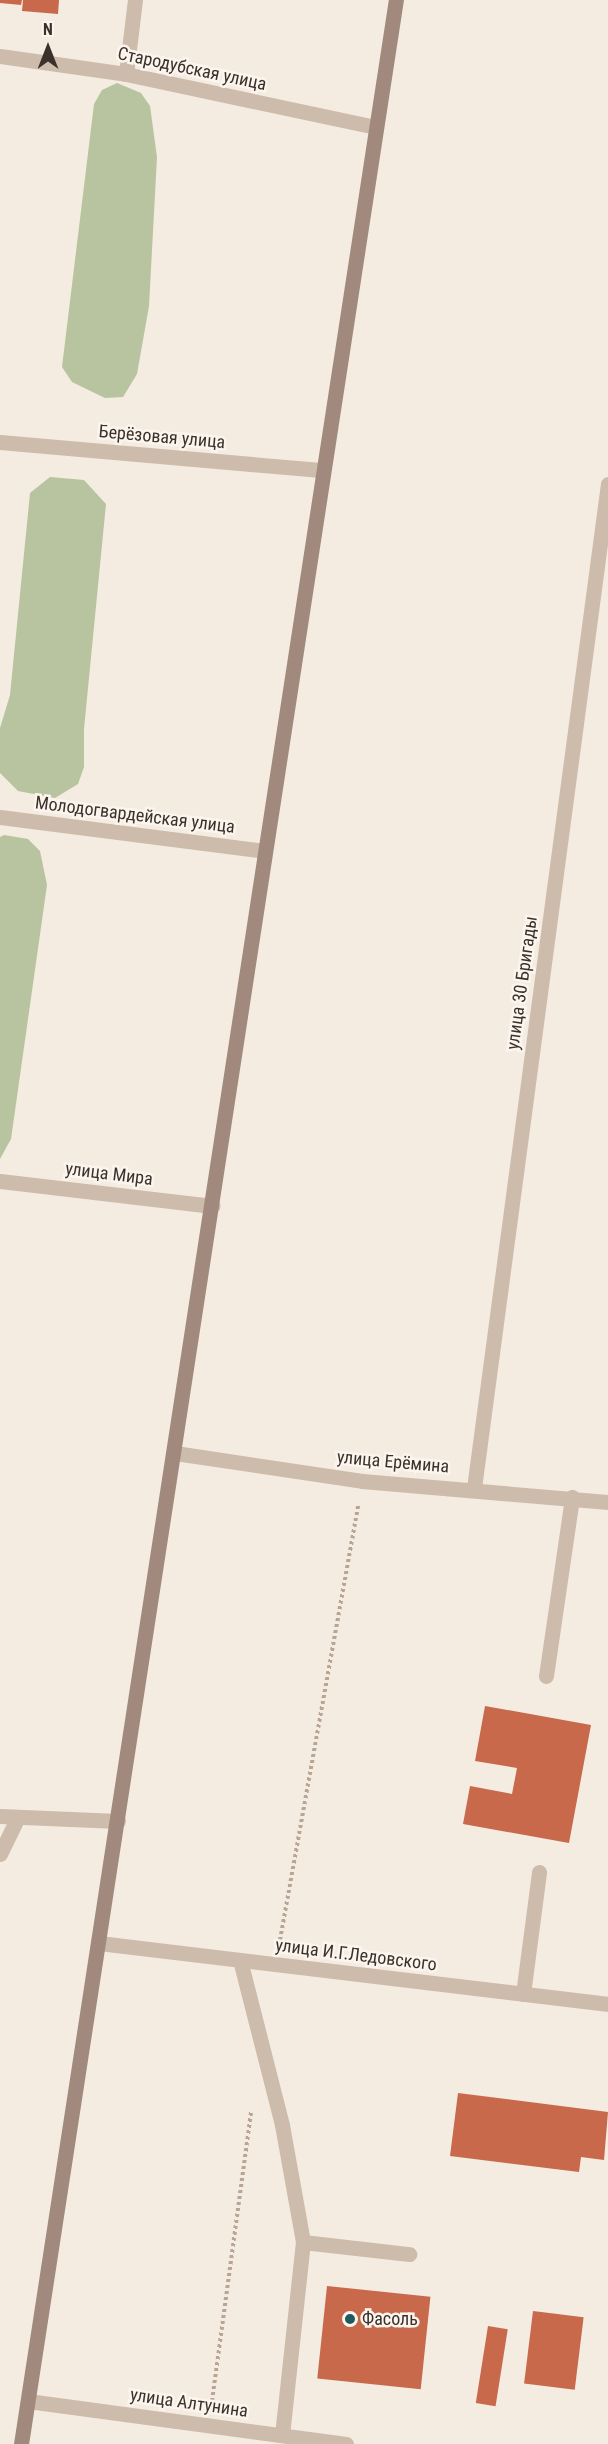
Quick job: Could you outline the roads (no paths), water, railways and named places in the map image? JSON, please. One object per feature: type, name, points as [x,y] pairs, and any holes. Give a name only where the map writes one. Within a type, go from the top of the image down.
[{"type":"main road","points":[[21,2444],[213,1206],[321,470],[396,0]]},
{"type":"street","points":[[126,74],[135,0]]},
{"type":"street","name":"Стародубская улица","points":[[0,56],[126,74],[375,127]]},
{"type":"street","name":"Берёзовая улица","points":[[0,442],[321,470]]},
{"type":"street","name":"улица 30 Бригады","points":[[474,1488],[608,484]]},
{"type":"street","name":"Молодогвардейская улица","points":[[0,817],[264,851]]},
{"type":"street","name":"улица Мира","points":[[0,1181],[213,1206]]},
{"type":"street","name":"улица Ерёмина","points":[[175,1453],[362,1480],[474,1488],[608,1502]]},
{"type":"street","points":[[546,1676],[572,1497]]},
{"type":"street","points":[[0,1816],[118,1821]]},
{"type":"street","points":[[0,1854],[18,1817]]},
{"type":"street","points":[[523,1994],[539,1872]]},
{"type":"street","name":"улица И.Г.Ледовского","points":[[99,1943],[608,2004]]},
{"type":"street","points":[[240,1960],[282,2125],[303,2242],[282,2436]]},
{"type":"street","points":[[303,2242],[409,2254]]},
{"type":"street","name":"улица Алтунина","points":[[28,2401],[346,2444]]},
{"type":"place","name":"Фасоль","points":[[350,2319]]}]
